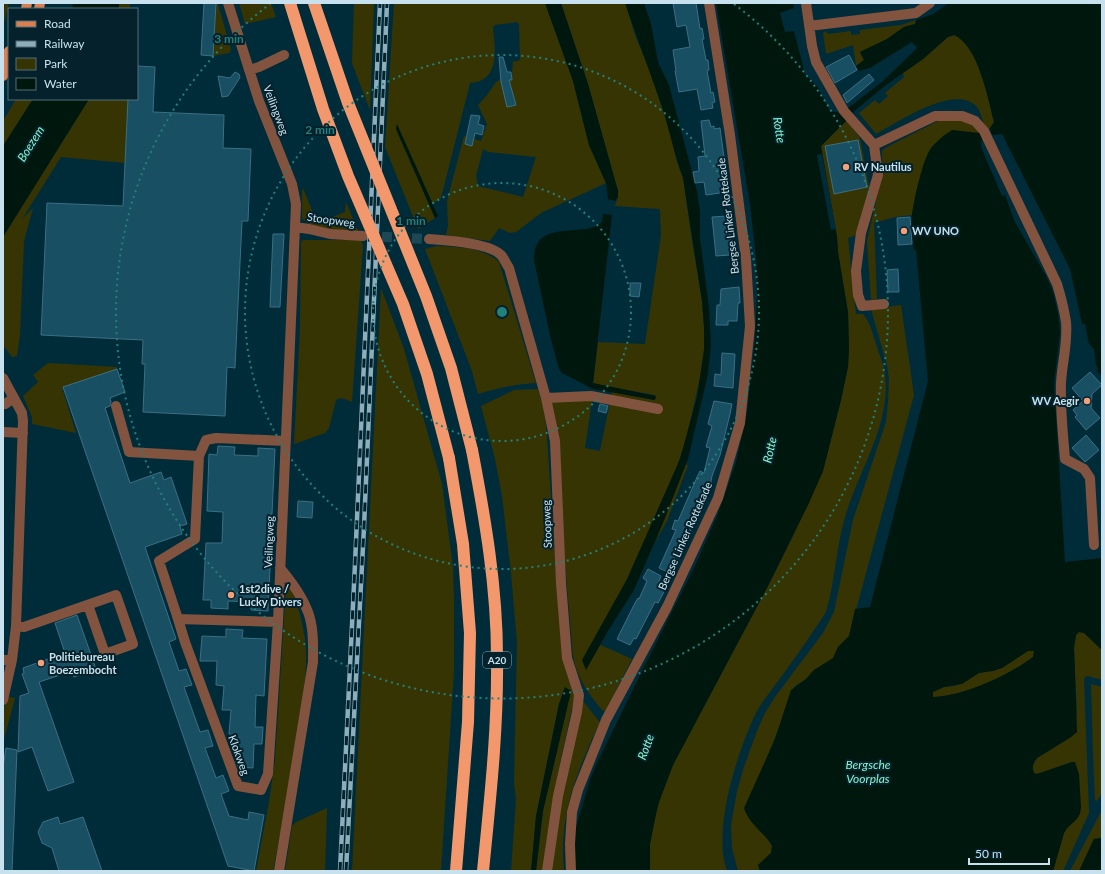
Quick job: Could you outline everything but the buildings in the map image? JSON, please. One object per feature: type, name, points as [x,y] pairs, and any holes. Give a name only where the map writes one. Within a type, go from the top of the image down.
[{"type":"highway","name":"A20","points":[[290,3],[323,109],[348,176],[403,304],[427,374],[449,458],[463,544],[470,633],[468,722],[456,871]]},
{"type":"highway","name":"A20","points":[[314,3],[348,103],[426,296],[451,368],[472,450],[483,508],[490,559],[495,611],[497,656],[496,718],[483,871]]},
{"type":"street","name":"Veilingweg","points":[[228,3],[249,70],[292,184],[296,204],[278,622]]},
{"type":"street","name":"Bergse Linker Rottekade","points":[[571,871],[570,844],[572,812],[578,790],[606,720],[667,607],[718,498],[740,423],[750,326],[746,259],[730,134],[709,3]]},
{"type":"street","points":[[806,3],[816,62],[846,114],[874,145],[878,175],[861,233],[856,270],[858,295],[862,306],[884,304]]},
{"type":"street","points":[[809,26],[916,14],[930,3]]},
{"type":"street","points":[[249,70],[284,55]]},
{"type":"street","points":[[874,145],[935,116],[962,116],[975,121],[985,134],[1057,284],[1063,304],[1066,323],[1061,383],[1065,459],[1084,469],[1090,478],[1094,546]]},
{"type":"street","name":"Stoopweg","points":[[295,227],[330,234],[363,236]]},
{"type":"street","name":"Stoopweg","points":[[429,240],[484,246],[500,254],[509,268],[546,398],[556,441],[561,583],[567,658],[579,695],[577,712],[558,796],[548,871]]},
{"type":"street","points":[[3,378],[22,413],[23,433],[16,626],[7,660],[3,700]]},
{"type":"street","points":[[546,398],[591,396],[658,409]]},
{"type":"street","points":[[5,404],[14,398]]},
{"type":"street","points":[[116,406],[129,452],[199,456]]},
{"type":"street","points":[[3,432],[23,433]]},
{"type":"street","points":[[278,622],[178,619],[159,561],[195,539],[199,456],[206,440],[216,438],[286,441]]},
{"type":"street","points":[[279,871],[313,662],[314,640],[308,613],[292,583],[280,568]]},
{"type":"street","points":[[16,626],[24,627],[116,595],[133,644],[105,654],[88,605]]},
{"type":"street","name":"Klokweg","points":[[178,619],[238,786],[261,790],[268,774],[278,622]]},
{"type":"green space","points":[[3,3],[9,3],[3,27]]},
{"type":"green space","points":[[119,3],[130,3],[130,8],[119,8]]},
{"type":"green space","points":[[216,3],[218,4],[231,50],[229,53],[213,56]]},
{"type":"green space","points":[[239,3],[271,3],[276,17],[245,24]]},
{"type":"green space","points":[[354,3],[374,3],[370,110],[352,63]]},
{"type":"green space","points":[[394,3],[545,3],[573,81],[589,145],[606,183],[541,213],[516,232],[510,233],[499,228],[490,241],[446,235],[448,226],[447,201],[464,136],[481,141],[487,124],[478,105],[496,82],[512,74],[513,61],[518,61],[520,59],[519,24],[517,22],[495,25],[493,27],[495,49],[494,63],[488,76],[478,82],[470,83],[441,198],[433,204],[397,125],[396,129],[435,218],[418,229],[385,147]],"holes":[[[483,149],[488,152],[536,157],[523,197],[478,186],[476,176]]]},
{"type":"green space","points":[[561,3],[625,3],[636,38],[648,66],[671,134],[676,159],[683,178],[702,301],[704,327],[704,350],[701,373],[686,440],[678,463],[688,465],[667,521],[596,643],[632,659],[606,710],[604,711],[597,704],[580,678],[573,656],[551,401],[592,400],[585,448],[600,451],[612,392],[654,400],[655,395],[593,384],[598,342],[645,344],[661,235],[660,211],[659,209],[615,206],[618,191],[588,84]]},
{"type":"green space","points":[[916,20],[915,24],[904,27],[887,39],[860,52],[864,60],[856,66],[853,45],[826,54],[823,33],[826,31],[828,34],[851,31],[851,35],[860,34],[860,30],[901,25]]},
{"type":"green space","points":[[954,35],[970,49],[981,73],[994,122],[990,128],[986,130],[980,113],[975,105],[965,100],[953,99],[939,102],[911,114],[876,134],[859,113],[875,100],[879,104],[888,96],[885,93],[904,77],[903,73],[923,59],[948,37]]},
{"type":"green space","points":[[15,100],[32,100],[3,146],[3,121]]},
{"type":"green space","points":[[88,100],[128,100],[125,163],[61,157],[22,219],[33,208],[24,241],[20,335],[17,356],[12,357],[3,345],[3,237]]},
{"type":"green space","points":[[954,119],[972,123],[980,133],[944,135],[931,148],[924,163],[912,215],[895,217],[874,223],[877,299],[871,300],[867,241],[882,176],[882,151],[885,148],[938,121]]},
{"type":"green space","points":[[847,120],[860,138],[869,186],[856,235],[848,238],[856,314],[863,314],[868,322],[884,368],[886,388],[880,426],[845,517],[826,612],[758,709],[748,731],[734,770],[725,814],[723,835],[723,854],[727,871],[650,871],[650,844],[656,814],[673,765],[768,586],[823,471],[841,400],[848,367],[849,349],[848,312],[821,146]]},
{"type":"green space","points":[[303,188],[317,223],[345,212],[346,202],[359,233],[328,229],[306,222],[302,218]]},
{"type":"green space","points":[[303,240],[361,240],[363,245],[352,402],[342,398],[336,400],[329,428],[325,433],[294,444],[300,330],[301,242]]},
{"type":"green space","points":[[437,246],[470,249],[486,253],[499,262],[536,383],[521,384],[478,394],[472,371],[425,249]]},
{"type":"green space","points":[[381,288],[404,349],[442,484],[453,567],[454,671],[441,871],[352,871]]},
{"type":"green space","points":[[901,305],[914,395],[849,636],[838,647],[833,659],[814,670],[806,679],[795,686],[762,771],[765,836],[772,846],[771,853],[758,865],[760,871],[738,871],[732,848],[731,825],[737,791],[744,767],[765,713],[775,697],[823,633],[834,612],[853,520],[886,422],[889,379],[887,365],[871,309]]},
{"type":"green space","points":[[48,363],[117,367],[117,369],[62,388],[76,433],[32,424],[32,417],[23,396],[38,382],[33,375]]},
{"type":"green space","points":[[538,389],[546,425],[559,615],[576,690],[558,773],[545,851],[545,871],[536,871],[543,811],[571,691],[565,687],[559,704],[536,816],[531,871],[511,871],[516,799],[514,783],[517,643],[502,496],[495,459],[481,406],[514,390]]},
{"type":"green space","points":[[289,587],[292,589],[295,598],[304,634],[306,669],[293,763],[273,871],[256,871],[275,761],[286,589]]},
{"type":"green space","points":[[1079,632],[1084,633],[1102,650],[1102,680],[1088,676],[1085,677],[1084,680],[1089,813],[1063,871],[1053,871],[1064,833],[1076,818],[1081,807],[1072,762],[1037,774],[1034,773],[1033,767],[1037,758],[1071,737],[1077,713],[1074,648],[1076,635]]},
{"type":"green space","points":[[1028,651],[1034,651],[1033,657],[999,678],[972,689],[945,696],[933,697],[933,692],[944,687],[955,686],[979,673],[1002,668]]},
{"type":"green space","points":[[1091,684],[1102,687],[1102,793],[1097,801],[1095,800]]},
{"type":"green space","points":[[7,697],[15,698],[3,743],[3,712]]},
{"type":"green space","points":[[583,701],[600,722],[584,758],[571,794],[564,831],[564,871],[550,871],[565,776]]},
{"type":"green space","points":[[327,808],[325,871],[285,871],[292,826],[296,822]]},
{"type":"green space","points":[[1102,810],[1102,838],[1094,839],[1079,871],[1070,871]]},
{"type":"water","points":[[73,3],[119,3],[119,8],[72,8]]},
{"type":"water","points":[[545,3],[561,3],[588,84],[618,191],[618,197],[615,201],[608,199],[606,183],[589,145],[573,81]]},
{"type":"water","points":[[625,3],[644,3],[651,24],[658,62],[669,85],[697,191],[700,212],[700,238],[709,307],[711,345],[708,374],[688,459],[663,523],[634,590],[608,631],[586,670],[582,660],[627,579],[680,459],[697,397],[704,350],[702,301],[683,178],[663,110]]},
{"type":"water","name":"Rotte","points":[[716,3],[793,3],[794,8],[780,13],[785,32],[794,31],[805,74],[817,86],[830,111],[842,113],[883,81],[917,48],[912,42],[870,68],[859,71],[856,66],[864,60],[860,52],[887,39],[904,27],[915,24],[916,20],[933,14],[949,3],[1102,3],[1102,376],[1097,371],[1098,369],[1094,349],[1089,344],[1085,324],[1082,324],[1070,269],[1002,134],[992,135],[990,128],[994,122],[981,73],[976,61],[970,49],[962,41],[954,35],[948,37],[923,59],[886,85],[846,118],[847,120],[821,146],[848,312],[849,349],[848,367],[841,400],[823,471],[768,586],[673,765],[656,814],[650,844],[650,871],[575,871],[576,827],[590,780],[637,681],[694,568],[718,514],[736,462],[747,412],[755,340],[757,295],[756,258],[750,205]]},
{"type":"water","name":"Boezem","points":[[32,100],[88,100],[3,237],[3,146]]},
{"type":"water","points":[[397,124],[438,216],[435,218],[396,129]]},
{"type":"water","name":"Bergsche Voorplas","points":[[952,130],[980,133],[982,137],[981,147],[1002,196],[1005,195],[1015,222],[1046,276],[1053,292],[1058,313],[1060,333],[1054,383],[1065,562],[1102,558],[1102,650],[1084,633],[1079,632],[1076,635],[1074,648],[1077,732],[1037,758],[1033,769],[1034,773],[1037,774],[1075,762],[1079,774],[1080,814],[1064,833],[1053,871],[760,871],[758,865],[771,853],[772,846],[748,818],[744,808],[775,739],[791,690],[806,679],[814,670],[833,658],[838,647],[849,636],[855,609],[870,607],[928,381],[916,250],[914,250],[912,216],[914,201],[925,161],[931,148],[943,136]],"holes":[[[1028,651],[1034,651],[1033,657],[1023,664],[1012,671],[986,683],[958,693],[933,697],[933,692],[944,687],[962,684],[979,673],[1002,668]]]},
{"type":"water","points":[[603,214],[612,215],[593,383],[656,396],[655,400],[593,389],[562,373],[559,369],[551,340],[534,260],[535,249],[539,241],[545,236],[562,231],[591,228],[595,226],[602,222]]},
{"type":"water","points":[[565,687],[571,691],[543,811],[536,871],[531,871],[536,816],[559,704]]},
{"type":"water","points":[[1102,838],[1102,871],[1079,871],[1094,839]]},
{"type":"pier","points":[[822,154],[836,229],[831,230],[817,155]]},
{"type":"tunnel","points":[[367,236],[429,239]]},
{"type":"railway","points":[[340,871],[380,3]]},
{"type":"railway","points":[[346,871],[364,527],[387,3]]},
{"type":"place","name":"RV Nautilus","points":[[846,167]]},
{"type":"place","name":"WV UNO","points":[[904,231]]},
{"type":"place","name":"WV Aegir","points":[[1087,401]]},
{"type":"place","name":"1st2dive / Lucky Divers","points":[[231,595]]},
{"type":"place","name":"Politiebureau Boezembocht","points":[[41,663]]}]
